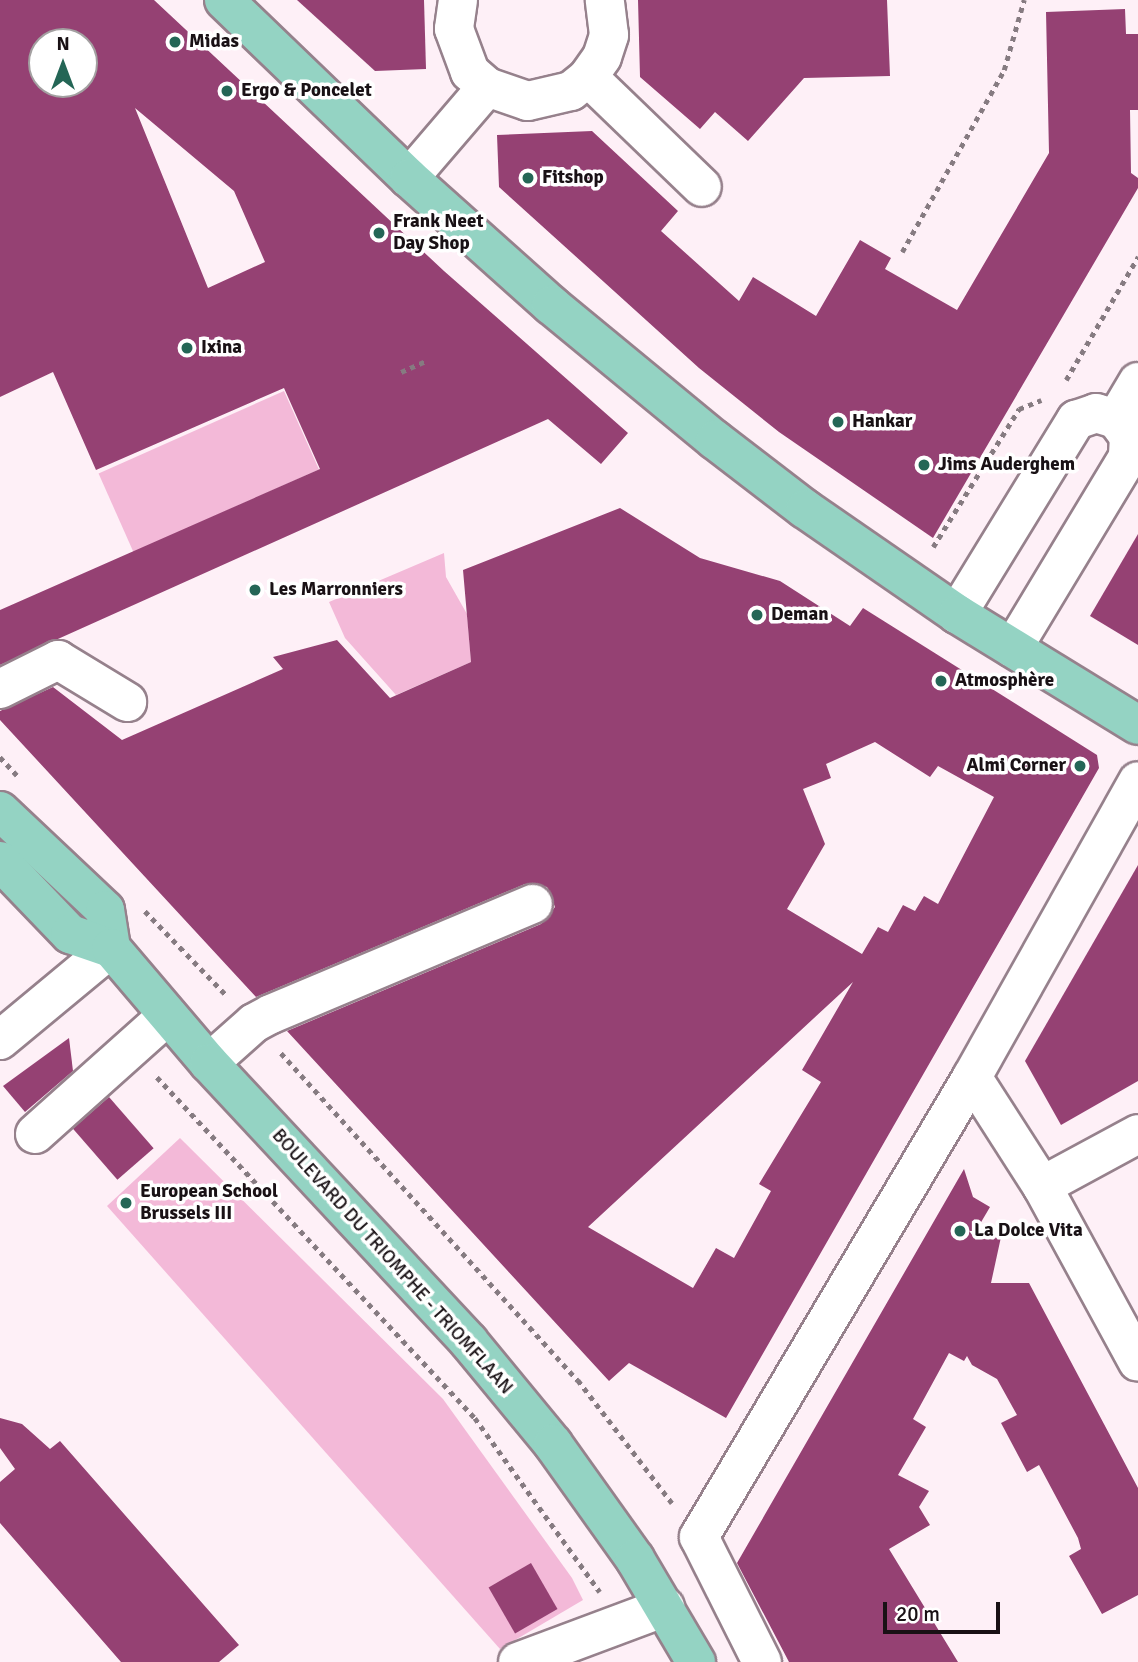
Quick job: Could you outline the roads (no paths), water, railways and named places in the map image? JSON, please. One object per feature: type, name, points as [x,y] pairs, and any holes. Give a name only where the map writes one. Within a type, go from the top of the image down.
[{"type":"main road","points":[[224,0],[400,170],[551,305],[715,440],[805,509],[957,614],[1138,725]]},
{"type":"main road","points":[[0,861],[70,934],[111,948],[105,910],[7,805]]},
{"type":"main road","name":"BOULEVARD DU TRIOMPHE - TRIOMFLAAN","points":[[111,948],[209,1063],[469,1342],[553,1444],[665,1607],[696,1662]]},
{"type":"street","points":[[458,0],[454,29],[479,79],[528,101],[571,91],[588,77],[602,57],[609,35],[606,0]]},
{"type":"street","points":[[588,77],[702,187]]},
{"type":"street","points":[[400,170],[479,79]]},
{"type":"street","points":[[1116,419],[1138,382]]},
{"type":"street","points":[[957,614],[1076,420],[1096,413],[1116,419],[1129,436],[1128,457],[1013,648]]},
{"type":"street","points":[[0,690],[58,660],[127,702]]},
{"type":"street","points":[[762,1662],[699,1536],[972,1077],[1138,781]]},
{"type":"street","points":[[209,1063],[254,1023],[533,904]]},
{"type":"street","points":[[0,1041],[111,948]]},
{"type":"street","points":[[35,1134],[168,1015]]},
{"type":"street","points":[[972,1077],[1042,1186],[1138,1362]]},
{"type":"street","points":[[1042,1186],[1138,1134]]},
{"type":"street","points":[[518,1662],[665,1607]]},
{"type":"place","name":"Midas","points":[[175,42]]},
{"type":"place","name":"Ergo & Poncelet","points":[[227,91]]},
{"type":"place","name":"Fitshop","points":[[528,178]]},
{"type":"place","name":"Frank Neet Day Shop","points":[[379,233]]},
{"type":"place","name":"Ixina","points":[[187,348]]},
{"type":"place","name":"Hankar","points":[[838,422]]},
{"type":"place","name":"Jims Auderghem","points":[[924,465]]},
{"type":"place","name":"Les Marronniers","points":[[255,590]]},
{"type":"place","name":"Deman","points":[[757,615]]},
{"type":"place","name":"Atmosphère","points":[[941,681]]},
{"type":"place","name":"Almi Corner","points":[[1080,766]]},
{"type":"place","name":"European School Brussels III","points":[[126,1203]]},
{"type":"place","name":"La Dolce Vita","points":[[960,1231]]}]
